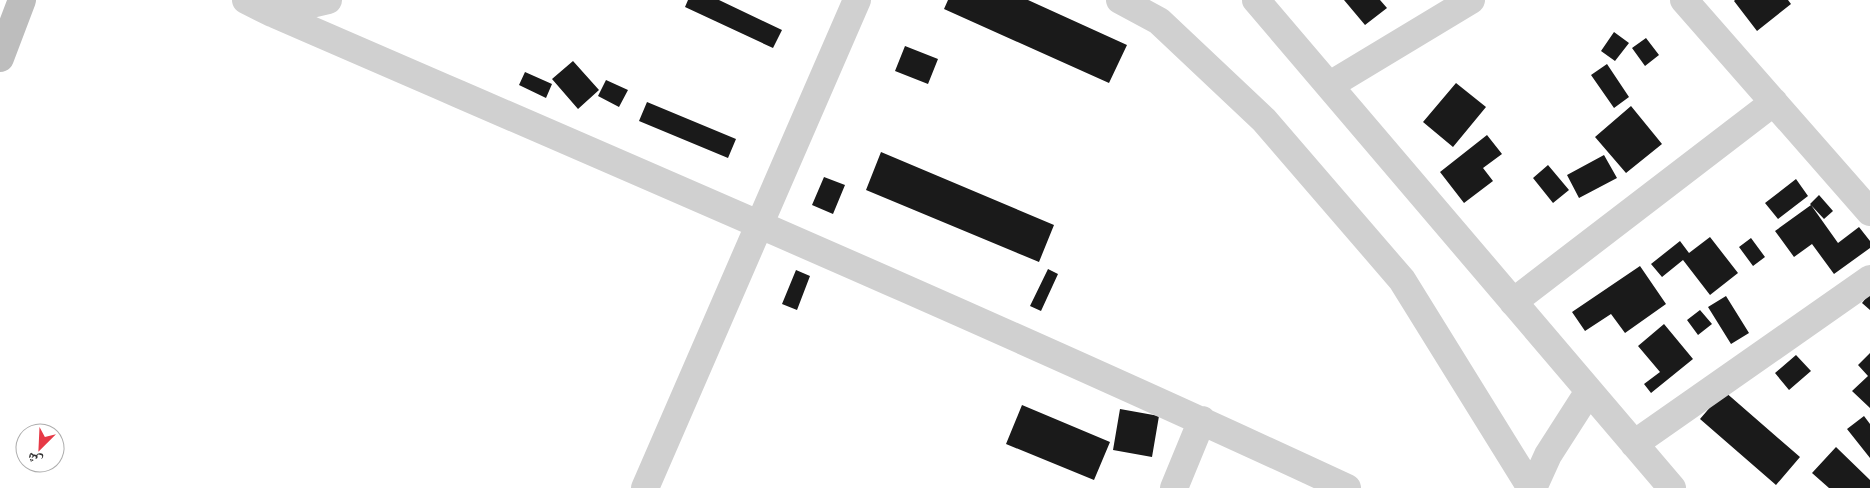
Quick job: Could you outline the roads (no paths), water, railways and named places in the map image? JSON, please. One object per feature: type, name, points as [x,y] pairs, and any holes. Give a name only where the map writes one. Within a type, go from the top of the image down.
[{"type":"main road","points":[[0,58],[22,0]]},
{"type":"street","points":[[246,0],[272,13],[760,224],[1202,420],[1347,488]]},
{"type":"street","points":[[272,13],[328,0]]},
{"type":"street","points":[[645,488],[857,0]]},
{"type":"street","points":[[1120,0],[1160,21],[1264,120],[1402,280],[1532,488]]},
{"type":"street","points":[[1256,0],[1672,488]]},
{"type":"street","points":[[1330,85],[1471,0]]},
{"type":"street","points":[[1684,0],[1870,212]]},
{"type":"street","points":[[1513,302],[1774,102]]},
{"type":"street","points":[[1634,444],[1870,279]]},
{"type":"street","points":[[1532,488],[1548,455],[1588,391]]},
{"type":"street","points":[[1174,488],[1202,420]]}]
